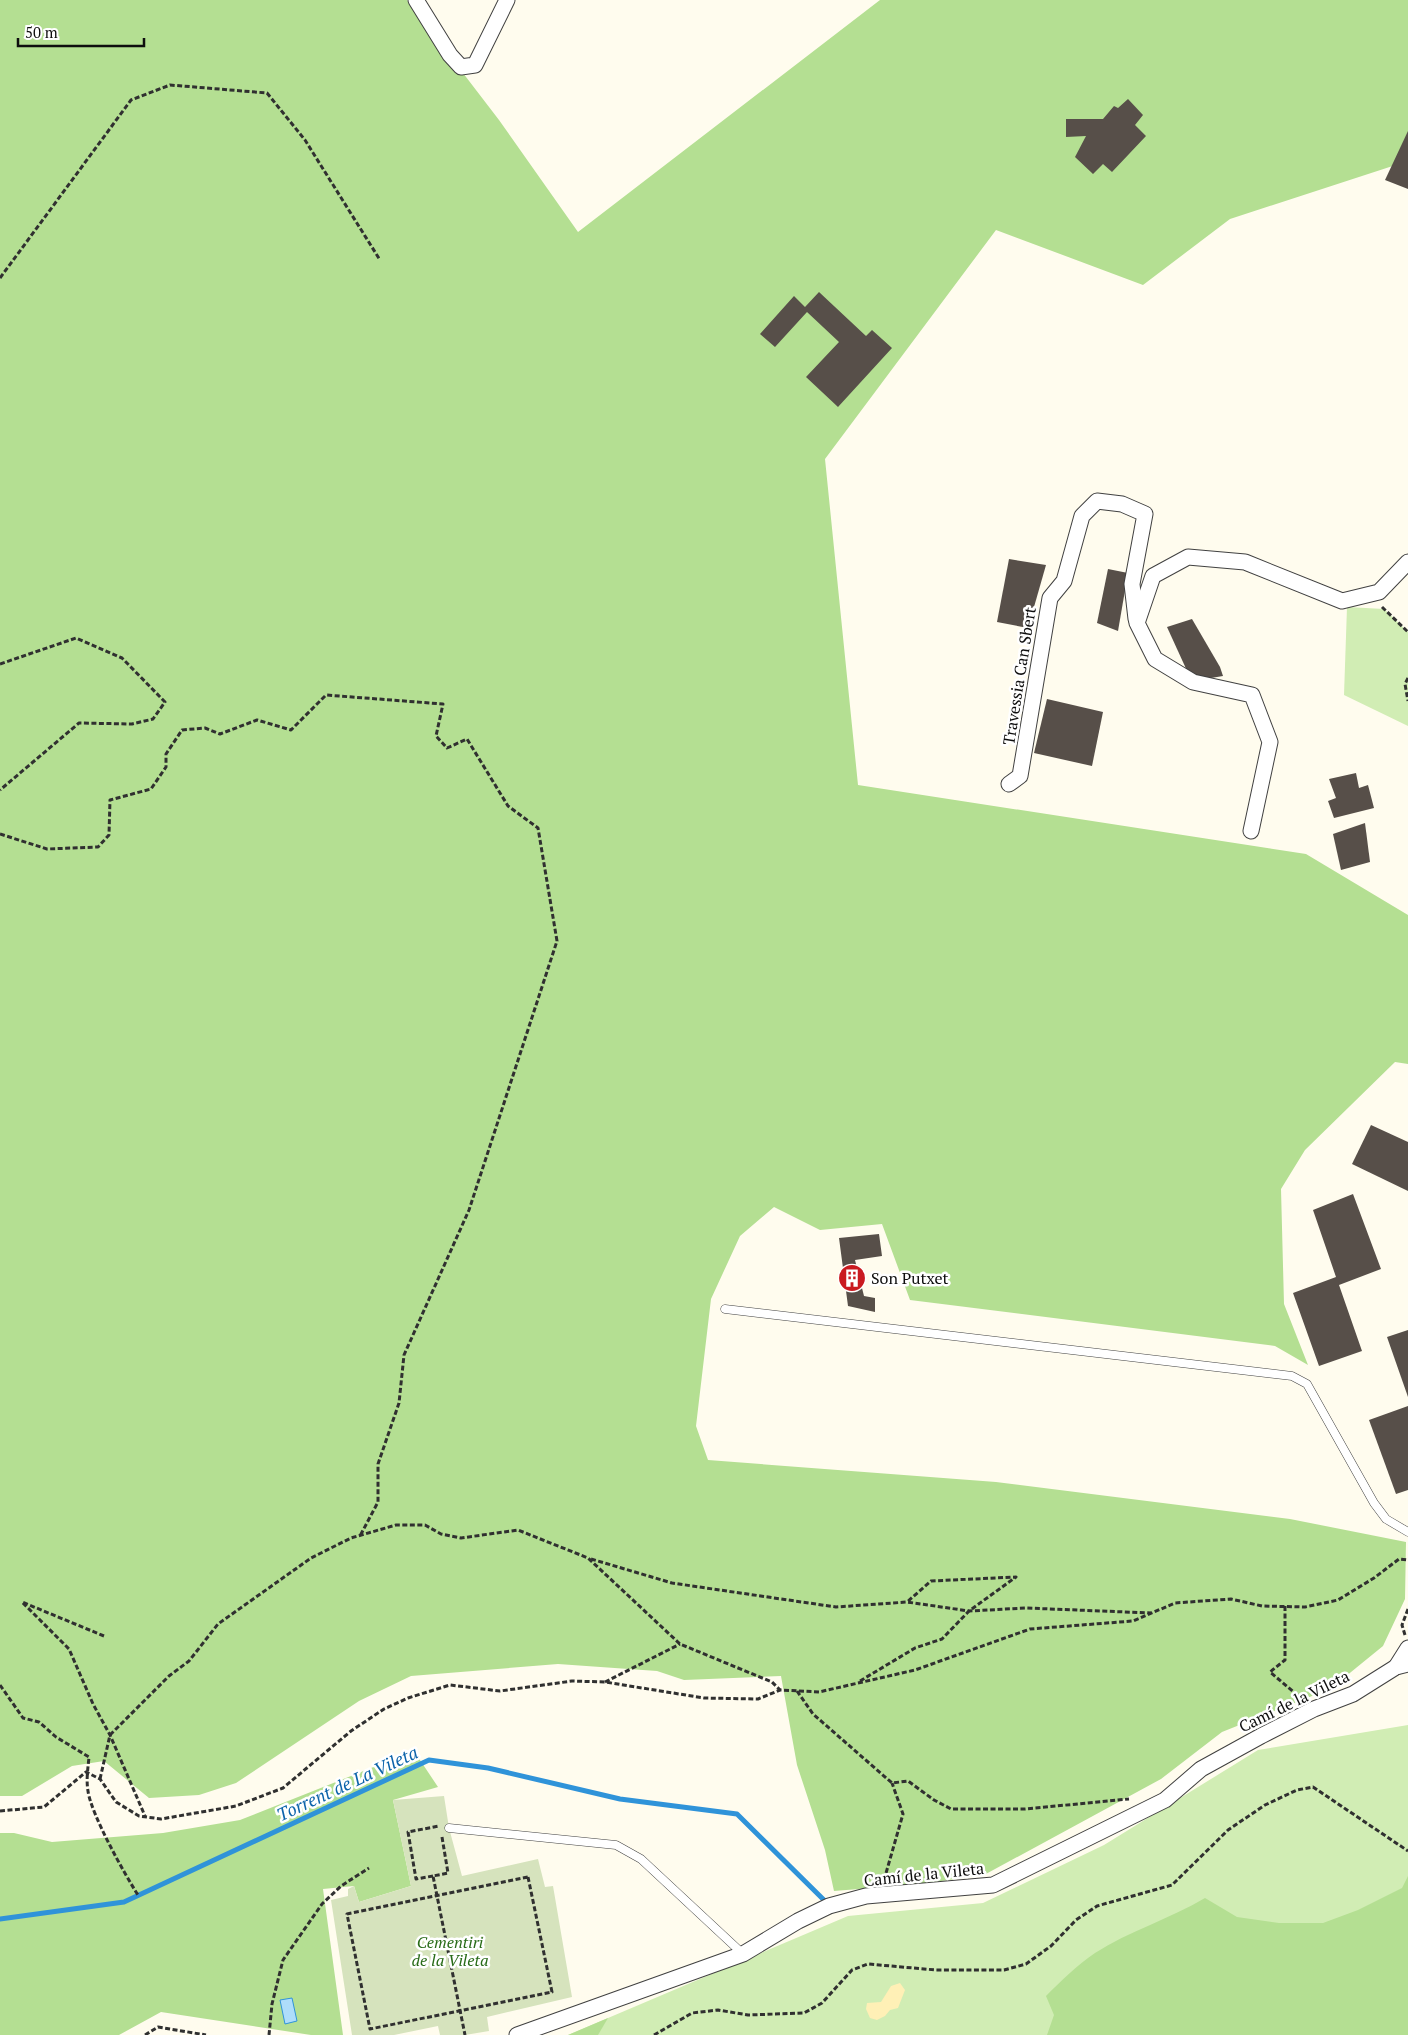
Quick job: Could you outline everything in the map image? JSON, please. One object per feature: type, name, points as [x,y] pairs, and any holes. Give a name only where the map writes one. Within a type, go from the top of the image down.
[{"type":"street","points":[[416,0],[450,55],[461,67],[475,65],[508,0]]},
{"type":"street","name":"Travessia Can Sbert","points":[[1009,784],[1020,776],[1050,598],[1064,581],[1082,516],[1097,501],[1122,504],[1145,514],[1132,584],[1137,623]]},
{"type":"street","points":[[1251,831],[1270,742],[1252,695],[1193,682],[1155,659],[1137,623],[1153,576],[1188,557],[1245,562],[1342,601],[1379,592],[1408,562]]},
{"type":"street","name":"Camí de la Vileta","points":[[517,2035],[743,1954],[798,1921],[829,1906],[880,1895],[993,1885],[1165,1800],[1201,1769],[1314,1709],[1353,1694],[1402,1666],[1408,1648]]},
{"type":"lane","points":[[725,1308],[1292,1376],[1307,1384],[1374,1503],[1386,1519],[1408,1532]]},
{"type":"lane","points":[[449,1828],[616,1845],[641,1859],[743,1954]]},
{"type":"path","points":[[0,278],[131,100],[170,85],[267,93],[305,140],[380,260]]},
{"type":"path","points":[[1384,609],[1408,632]]},
{"type":"path","points":[[0,664],[76,638],[122,658],[165,702],[154,719],[132,724],[79,723],[0,790]]},
{"type":"path","points":[[1408,678],[1405,684],[1408,701]]},
{"type":"path","points":[[0,834],[47,850],[98,847],[109,834],[110,800],[151,789],[166,767],[166,754],[182,730],[205,728],[220,734],[257,720],[291,730],[326,695],[444,704],[436,736],[448,748],[467,739],[508,806],[538,828],[557,942],[469,1210],[404,1355],[399,1403],[378,1464],[378,1502],[360,1536]]},
{"type":"path","points":[[100,1779],[110,1735],[169,1676],[189,1661],[218,1624],[311,1558],[360,1536],[396,1525],[425,1524],[441,1534],[461,1538],[518,1530],[588,1558],[672,1583],[836,1607],[907,1602],[969,1611],[1026,1608],[1152,1613]]},
{"type":"path","points":[[588,1558],[680,1644],[772,1682],[780,1690]]},
{"type":"path","points":[[0,1810],[44,1807],[86,1772],[100,1779],[116,1802],[139,1816],[161,1819],[236,1806],[282,1788],[351,1731],[384,1709],[408,1698],[450,1685],[500,1691],[572,1681],[605,1682],[704,1698],[758,1699],[780,1690],[819,1692],[915,1670],[1030,1629],[1133,1621],[1175,1603],[1231,1598],[1262,1606],[1306,1607],[1338,1600],[1374,1578],[1399,1559],[1408,1560]]},
{"type":"path","points":[[857,1683],[915,1648],[942,1639],[969,1611],[1016,1577],[931,1581],[907,1602]]},
{"type":"path","points":[[104,1636],[22,1602],[69,1649],[146,1817]]},
{"type":"path","points":[[1285,1606],[1285,1660],[1270,1672],[1314,1709]]},
{"type":"path","points":[[1408,1608],[1402,1624],[1408,1642]]},
{"type":"path","points":[[605,1682],[680,1644]]},
{"type":"path","points":[[0,1685],[23,1718],[39,1722],[56,1737],[89,1757],[88,1792],[94,1809],[126,1876],[138,1895]]},
{"type":"path","points":[[797,1690],[813,1714],[892,1783],[903,1814],[880,1895]]},
{"type":"path","points":[[892,1783],[908,1781],[950,1809],[1025,1808],[1138,1799]]},
{"type":"path","points":[[654,2035],[692,2013],[718,2010],[748,2015],[804,2013],[822,2003],[852,1970],[868,1964],[936,1970],[1004,1970],[1026,1964],[1051,1946],[1076,1920],[1096,1906],[1172,1884],[1228,1830],[1265,1805],[1297,1790],[1313,1787],[1408,1851]]},
{"type":"path","points":[[439,1826],[448,1873],[432,1876],[416,1879],[408,1832],[439,1826]]},
{"type":"path","points":[[269,2035],[272,2004],[284,1960],[322,1904],[341,1886],[370,1868]]},
{"type":"path","points":[[432,1876],[465,2035]]},
{"type":"path","points":[[528,1877],[552,1992],[461,2010],[370,2029],[347,1914],[528,1877]]},
{"type":"path","points":[[145,2035],[158,2026],[206,2035]]},
{"type":"green space","points":[[0,0],[407,0],[499,120],[578,232],[880,0],[1408,0],[1408,161],[1230,219],[1143,285],[996,230],[825,459],[858,785],[1306,854],[1408,915],[1408,1064],[1395,1062],[1305,1150],[1281,1189],[1284,1304],[1308,1365],[1275,1346],[910,1300],[882,1224],[820,1230],[774,1207],[740,1236],[711,1299],[696,1426],[708,1460],[996,1482],[1290,1519],[1406,1542],[1405,1599],[1383,1646],[1340,1681],[1317,1694],[1222,1732],[1161,1779],[984,1875],[920,1884],[834,1891],[825,1850],[797,1765],[781,1676],[684,1680],[657,1671],[558,1664],[411,1676],[359,1701],[236,1783],[199,1795],[149,1798],[104,1761],[72,1766],[22,1796],[0,1796]]},
{"type":"green space","points":[[1347,607],[1384,609],[1408,632],[1408,726],[1344,695]]},
{"type":"green space","points":[[1408,1725],[1408,2035],[568,2035],[848,1916],[983,1903],[1104,1845],[1258,1750]]},
{"type":"green space","points":[[414,1751],[438,1787],[393,1800],[411,1886],[359,1902],[354,1886],[323,1889],[343,2035],[311,2035],[161,2012],[119,2035],[0,2035],[0,1833],[14,1833],[52,1842],[163,1833],[240,1820]]},
{"type":"green space","name":"Cementiri de la Vileta","points":[[444,1796],[449,1828],[462,1876],[538,1859],[545,1887],[553,1886],[572,1997],[487,2017],[489,2031],[465,2035],[440,2035],[438,2026],[394,2035],[352,2035],[331,1900],[348,1896],[348,1889],[354,1886],[359,1902],[411,1886],[393,1800]]},
{"type":"green space","points":[[1408,1876],[1408,2035],[1047,2035],[1054,2015],[1046,1996],[1063,1979],[1108,1945],[1205,1898],[1237,1917],[1279,1923],[1323,1923],[1358,1910],[1402,1888]]},
{"type":"green space","points":[[608,2018],[598,2035],[568,2035]]},
{"type":"sand","points":[[900,1983],[905,1990],[898,2008],[890,2010],[885,2016],[877,2020],[870,2018],[866,2009],[867,2003],[881,2002],[891,1986]]},
{"type":"water","points":[[292,1998],[297,2021],[285,2024],[280,2000]]},
{"type":"building","points":[[1128,99],[1143,115],[1135,125],[1146,136],[1112,172],[1103,164],[1093,174],[1075,157],[1086,136],[1066,137],[1066,119],[1103,119],[1114,106],[1118,108]]},
{"type":"building","points":[[1408,131],[1408,189],[1385,180]]},
{"type":"building","points":[[819,292],[866,336],[872,330],[892,348],[838,407],[806,377],[839,342],[807,312],[775,347],[760,334],[794,296],[805,307]]},
{"type":"building","points":[[1009,559],[1046,565],[1028,628],[997,622]]},
{"type":"building","points":[[1108,569],[1128,573],[1118,631],[1097,623]]},
{"type":"building","points":[[1192,619],[1220,667],[1223,676],[1205,679],[1188,673],[1167,627]]},
{"type":"building","points":[[1047,699],[1103,712],[1092,766],[1034,753]]},
{"type":"building","points":[[1356,773],[1359,788],[1368,785],[1374,808],[1334,818],[1328,801],[1336,798],[1329,779]]},
{"type":"building","points":[[1365,823],[1370,862],[1341,870],[1333,834]]},
{"type":"building","points":[[1371,1125],[1408,1142],[1408,1191],[1352,1164]]},
{"type":"building","points":[[1353,1194],[1381,1269],[1339,1285],[1362,1351],[1319,1366],[1293,1293],[1336,1277],[1313,1210]]},
{"type":"building","name":"Son Putxet","points":[[879,1234],[882,1256],[855,1260],[864,1296],[875,1298],[875,1312],[848,1306],[839,1238]]},
{"type":"building","points":[[1408,1330],[1408,1397],[1387,1337]]},
{"type":"building","points":[[1408,1406],[1408,1490],[1396,1494],[1369,1420]]},
{"type":"waterway","name":"Torrent de La Vileta","points":[[0,1919],[124,1902],[429,1760],[488,1768],[620,1799],[737,1814],[828,1904]]},
{"type":"place","name":"Son Putxet","points":[[852,1278]]}]
